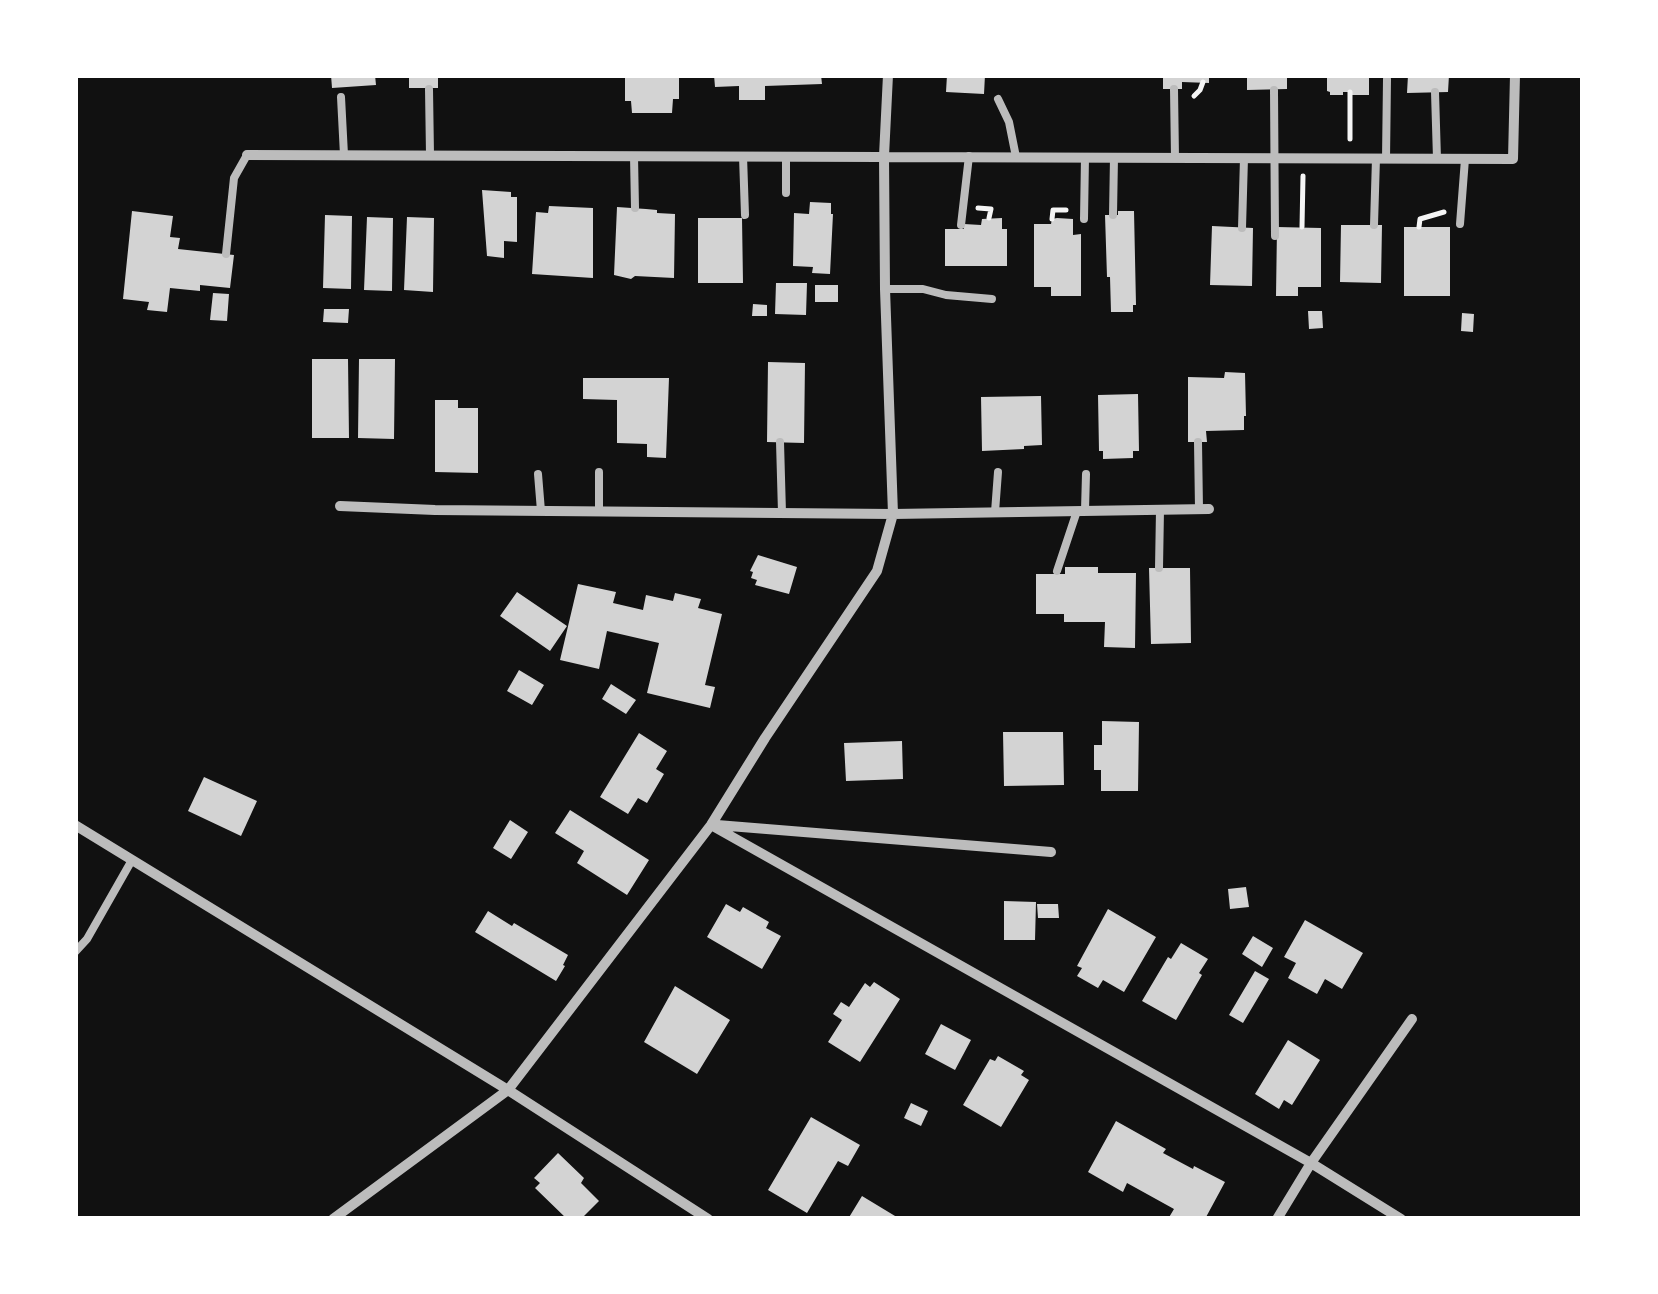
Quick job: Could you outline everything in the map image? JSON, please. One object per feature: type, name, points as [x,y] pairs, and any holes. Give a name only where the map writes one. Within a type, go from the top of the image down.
[{"type":"street","points":[[333,1219],[508,1090],[711,824],[877,571],[893,514],[885,288],[888,75]]},
{"type":"street","points":[[247,155],[1513,159],[1515,75]]},
{"type":"street","points":[[340,506],[893,514],[1204,509]]},
{"type":"street","points":[[711,824],[1051,852]]},
{"type":"street","points":[[711,824],[1311,1163],[1401,1219]]},
{"type":"street","points":[[75,825],[508,1090],[708,1219]]},
{"type":"street","points":[[1277,1219],[1311,1163],[1412,1019]]},
{"type":"lane","points":[[1374,225],[1386,78]]},
{"type":"lane","points":[[430,88],[430,155]]},
{"type":"lane","points":[[1174,89],[1174,158]]},
{"type":"lane","points":[[1274,90],[1274,236]]},
{"type":"lane","points":[[1435,92],[1436,159]]},
{"type":"lane","points":[[341,97],[344,155]]},
{"type":"lane","points":[[998,99],[1009,122],[1016,157]]},
{"type":"lane","points":[[226,254],[234,178],[247,155]]},
{"type":"lane","points":[[634,156],[635,208]]},
{"type":"lane","points":[[743,156],[744,215]]},
{"type":"lane","points":[[786,156],[786,193]]},
{"type":"lane","points":[[961,225],[969,156]]},
{"type":"lane","points":[[1084,220],[1085,157]]},
{"type":"lane","points":[[1112,215],[1114,157]]},
{"type":"lane","points":[[1242,228],[1244,158]]},
{"type":"lane","points":[[1460,224],[1465,159]]},
{"type":"lane","points":[[885,288],[922,288],[946,296],[992,299]]},
{"type":"lane","points":[[780,442],[782,513]]},
{"type":"lane","points":[[1198,442],[1204,509]]},
{"type":"lane","points":[[599,511],[600,472]]},
{"type":"lane","points":[[995,512],[998,472]]},
{"type":"lane","points":[[538,474],[541,511]]},
{"type":"lane","points":[[1057,572],[1081,511],[1086,474]]},
{"type":"lane","points":[[1159,568],[1160,510]]},
{"type":"lane","points":[[75,952],[87,939],[132,860]]},
{"type":"path","points":[[1350,92],[1350,158]]},
{"type":"path","points":[[1302,227],[1304,158]]},
{"type":"path","points":[[1419,228],[1420,219],[1462,206]]},
{"type":"building","points":[[331,75],[375,75],[376,85],[332,88]]},
{"type":"building","points":[[409,75],[438,75],[438,88],[409,88]]},
{"type":"building","points":[[625,75],[679,75],[679,99],[673,99],[672,113],[632,113],[631,101],[625,101]]},
{"type":"building","points":[[714,75],[821,75],[822,84],[765,86],[765,100],[739,100],[739,86],[715,87]]},
{"type":"building","points":[[947,75],[985,75],[984,94],[946,92]]},
{"type":"building","points":[[1163,75],[1209,75],[1209,83],[1182,82],[1182,89],[1163,89]]},
{"type":"building","points":[[1247,75],[1287,75],[1287,89],[1247,90]]},
{"type":"building","points":[[1327,75],[1369,75],[1369,95],[1330,95]]},
{"type":"building","points":[[1408,75],[1449,75],[1448,92],[1407,93]]},
{"type":"building","points":[[482,190],[511,192],[511,197],[517,197],[517,242],[504,241],[504,258],[487,256]]},
{"type":"building","points":[[810,202],[831,203],[830,274],[812,273],[813,267],[793,266],[794,213],[809,214]]},
{"type":"building","points":[[549,206],[593,208],[593,278],[532,274],[536,212],[548,213]]},
{"type":"building","points":[[617,207],[675,214],[674,278],[631,279],[614,275]]},
{"type":"building","points":[[132,211],[173,216],[170,237],[180,238],[178,249],[234,255],[230,288],[170,288],[167,312],[147,310],[149,302],[123,299]]},
{"type":"building","points":[[1118,211],[1134,211],[1133,312],[1111,312],[1105,215],[1118,215]]},
{"type":"building","points":[[325,215],[352,216],[351,289],[323,288]]},
{"type":"building","points":[[367,217],[393,218],[392,291],[364,290]]},
{"type":"building","points":[[407,217],[434,218],[433,292],[404,290]]},
{"type":"building","points":[[698,218],[742,218],[743,283],[698,283]]},
{"type":"building","points":[[1002,218],[1002,229],[1007,229],[1007,266],[945,266],[945,229],[964,229],[964,224],[981,225],[982,219]]},
{"type":"building","points":[[1057,218],[1073,219],[1073,235],[1081,234],[1081,296],[1051,296],[1051,287],[1034,287],[1034,224],[1051,224]]},
{"type":"building","points":[[1341,225],[1382,225],[1381,283],[1340,282]]},
{"type":"building","points":[[1212,226],[1253,228],[1252,286],[1210,285]]},
{"type":"building","points":[[1277,227],[1321,228],[1321,287],[1298,287],[1298,296],[1276,296]]},
{"type":"building","points":[[1404,227],[1450,227],[1450,296],[1404,296]]},
{"type":"building","points":[[776,283],[807,283],[806,315],[775,314]]},
{"type":"building","points":[[815,285],[838,285],[838,302],[815,302]]},
{"type":"building","points":[[213,293],[229,294],[227,321],[210,320]]},
{"type":"building","points":[[753,304],[767,305],[767,316],[752,316]]},
{"type":"building","points":[[324,309],[349,309],[348,323],[323,322]]},
{"type":"building","points":[[1308,311],[1322,311],[1323,328],[1309,329]]},
{"type":"building","points":[[1462,313],[1474,314],[1473,332],[1461,331]]},
{"type":"building","points":[[312,359],[348,359],[349,438],[312,438]]},
{"type":"building","points":[[359,359],[395,359],[394,439],[358,438]]},
{"type":"building","points":[[768,362],[805,363],[804,443],[767,442]]},
{"type":"building","points":[[1225,372],[1245,373],[1244,430],[1206,431],[1207,442],[1188,442],[1188,377],[1224,378]]},
{"type":"building","points":[[583,378],[669,378],[666,458],[647,457],[647,444],[617,443],[617,400],[583,399]]},
{"type":"building","points":[[1138,394],[1139,451],[1133,451],[1133,458],[1103,459],[1103,451],[1099,451],[1098,395]]},
{"type":"building","points":[[1041,396],[1042,445],[982,451],[981,397]]},
{"type":"building","points":[[435,400],[458,400],[458,408],[478,408],[478,473],[435,472]]},
{"type":"building","points":[[758,555],[797,567],[789,594],[755,585],[757,580],[751,578],[750,571]]},
{"type":"building","points":[[1065,567],[1098,567],[1098,573],[1136,573],[1135,648],[1104,647],[1105,622],[1064,622],[1064,614],[1036,614],[1036,574],[1065,574]]},
{"type":"building","points":[[1149,568],[1190,568],[1191,643],[1151,644]]},
{"type":"building","points":[[578,584],[616,592],[613,603],[643,610],[646,595],[673,601],[675,593],[701,599],[698,608],[722,614],[705,685],[715,687],[710,708],[647,693],[659,643],[607,631],[599,669],[560,660]]},
{"type":"building","points":[[517,592],[567,626],[550,651],[500,616]]},
{"type":"building","points":[[519,670],[544,685],[532,705],[507,691]]},
{"type":"building","points":[[611,684],[636,700],[626,714],[602,699]]},
{"type":"building","points":[[1102,721],[1139,722],[1138,791],[1101,791],[1101,770],[1094,770],[1094,745],[1102,745]]},
{"type":"building","points":[[1003,732],[1063,732],[1064,785],[1004,786]]},
{"type":"building","points":[[639,733],[667,751],[656,769],[664,774],[647,803],[638,798],[628,814],[600,797]]},
{"type":"building","points":[[902,741],[903,779],[846,781],[844,743]]},
{"type":"building","points":[[204,777],[257,801],[241,836],[188,811]]},
{"type":"building","points":[[570,810],[649,860],[627,895],[577,863],[584,851],[555,833]]},
{"type":"building","points":[[510,820],[528,832],[511,859],[493,848]]},
{"type":"building","points":[[1246,887],[1249,907],[1230,909],[1228,889]]},
{"type":"building","points":[[1004,901],[1036,902],[1035,940],[1004,940]]},
{"type":"building","points":[[726,904],[740,912],[743,907],[769,922],[766,928],[781,936],[762,969],[707,937]]},
{"type":"building","points":[[1037,904],[1058,904],[1059,918],[1038,918]]},
{"type":"building","points":[[1108,909],[1156,937],[1124,992],[1103,980],[1098,988],[1077,976],[1082,968],[1077,966]]},
{"type":"building","points":[[488,911],[568,955],[556,981],[475,932]]},
{"type":"building","points":[[1305,920],[1363,953],[1342,989],[1325,979],[1317,994],[1288,978],[1296,963],[1284,957]]},
{"type":"building","points":[[1253,936],[1273,948],[1262,967],[1242,954]]},
{"type":"building","points":[[1181,943],[1208,959],[1176,1020],[1142,1001]]},
{"type":"building","points":[[1255,971],[1269,979],[1243,1023],[1229,1015]]},
{"type":"building","points":[[874,982],[900,999],[860,1062],[828,1042],[842,1020],[833,1014],[841,1002],[849,1007],[865,983],[870,987]]},
{"type":"building","points":[[675,986],[730,1020],[697,1074],[644,1042]]},
{"type":"building","points":[[941,1024],[971,1040],[955,1070],[925,1054]]},
{"type":"building","points":[[1288,1040],[1320,1060],[1292,1105],[1284,1100],[1279,1109],[1255,1094]]},
{"type":"building","points":[[998,1056],[1024,1071],[1021,1075],[1029,1080],[1001,1127],[963,1105],[990,1059],[995,1061]]},
{"type":"building","points":[[911,1103],[928,1111],[921,1126],[904,1118]]},
{"type":"building","points":[[811,1117],[860,1145],[848,1166],[838,1161],[807,1213],[768,1190]]},
{"type":"building","points":[[1116,1121],[1166,1149],[1163,1153],[1225,1182],[1205,1219],[1168,1219],[1174,1209],[1127,1183],[1123,1192],[1088,1172]]},
{"type":"building","points":[[558,1153],[584,1178],[581,1183],[599,1201],[581,1219],[567,1219],[535,1188],[540,1183],[534,1178]]},
{"type":"building","points":[[862,1196],[900,1219],[848,1219]]}]
